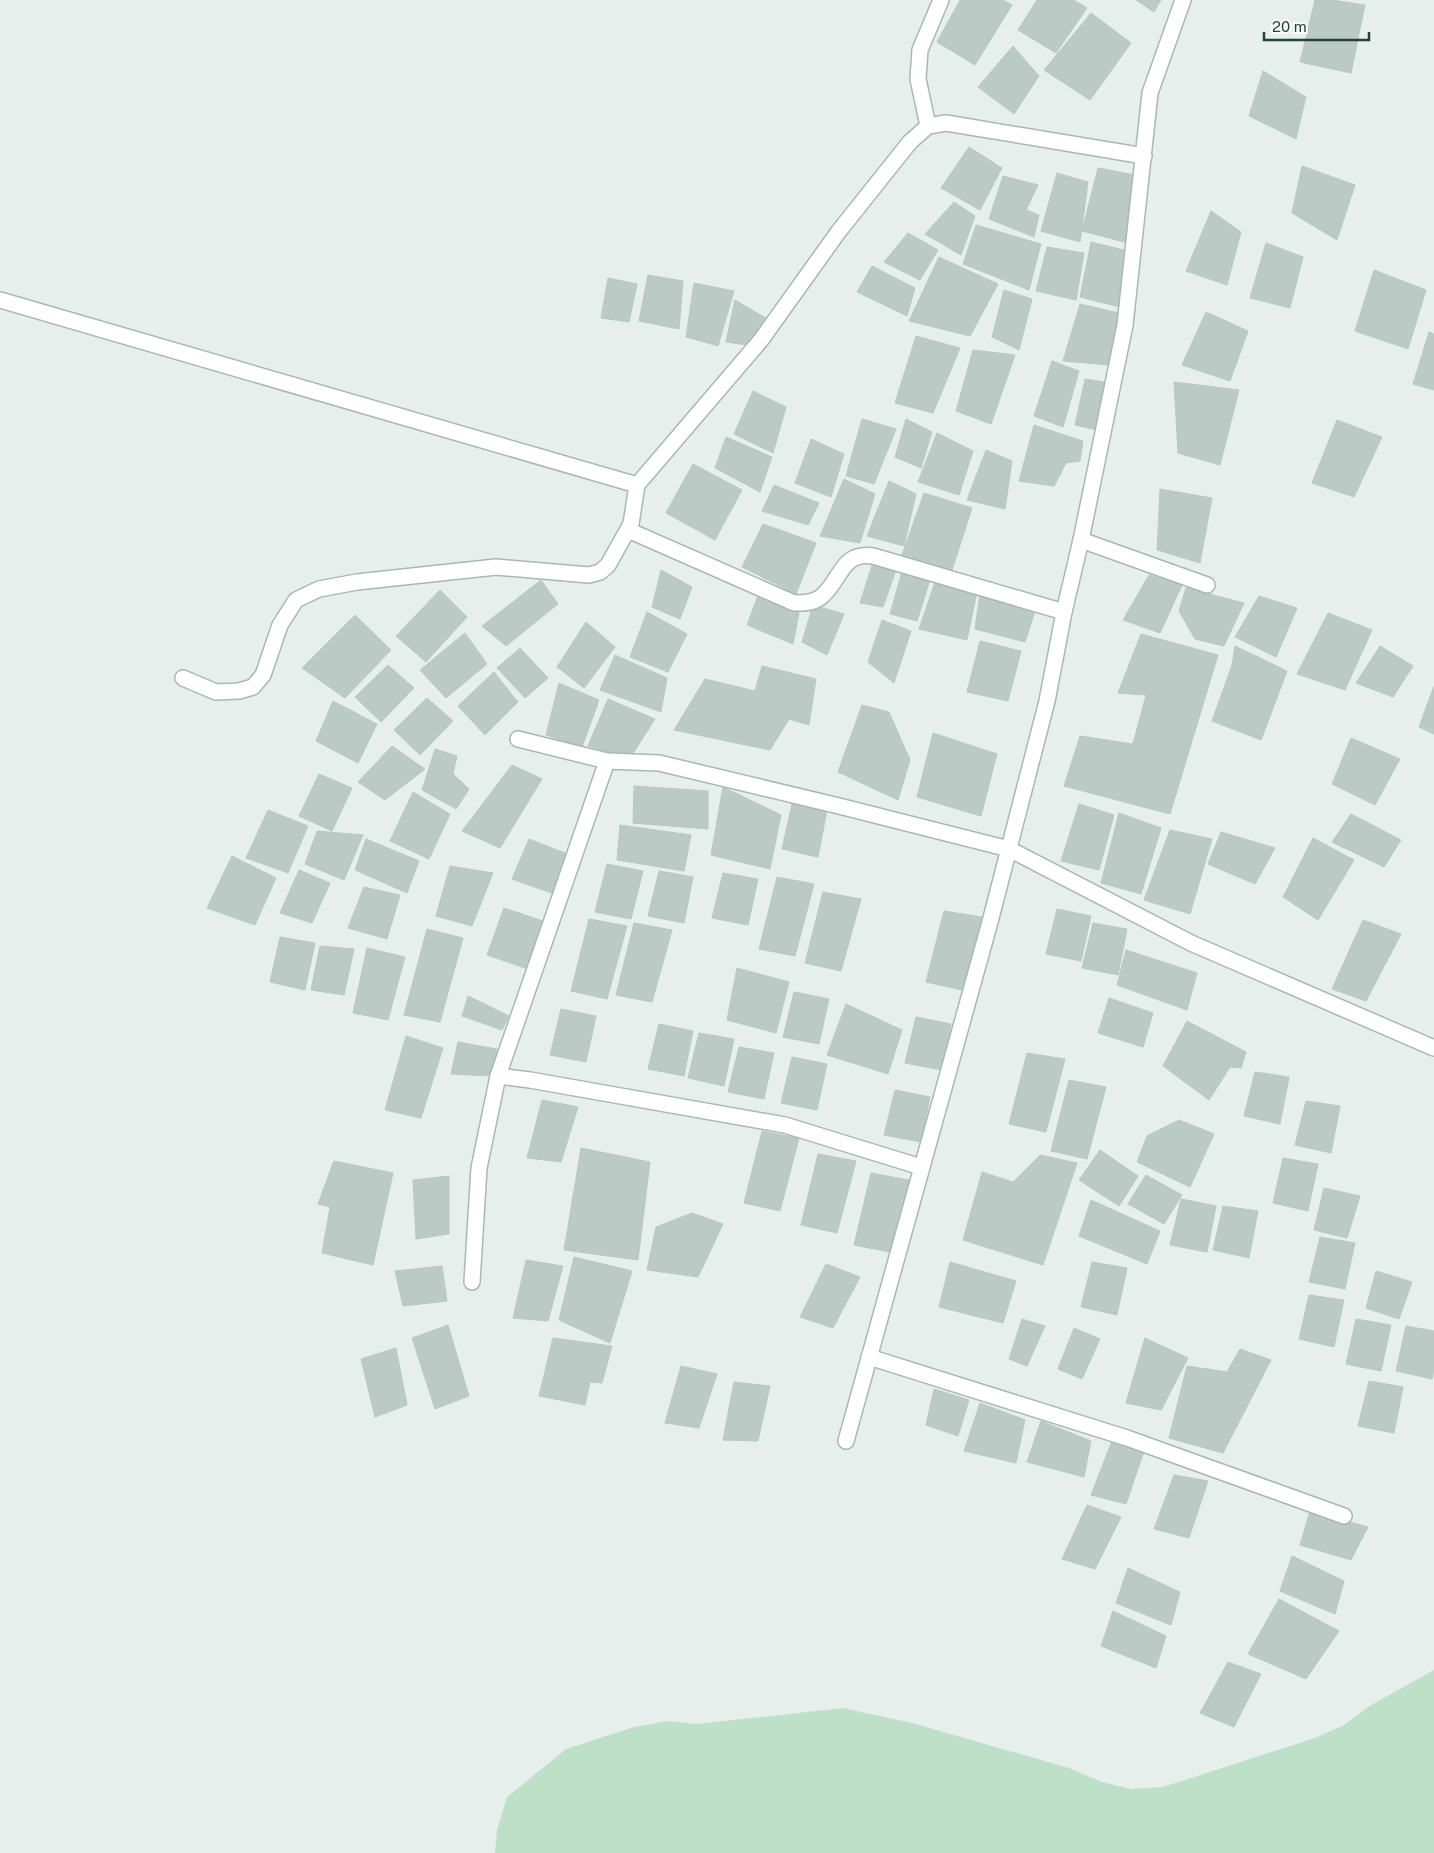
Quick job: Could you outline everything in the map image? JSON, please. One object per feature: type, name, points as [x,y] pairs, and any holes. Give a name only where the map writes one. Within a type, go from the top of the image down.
[{"type":"street","points":[[928,126],[918,79],[920,50],[940,0]]},
{"type":"street","points":[[846,1441],[990,922],[1047,701],[1125,325],[1150,93],[1183,0]]},
{"type":"street","points":[[183,678],[216,692],[239,692],[252,687],[263,675],[280,625],[296,600],[319,589],[357,582],[496,567],[589,575],[600,572],[608,565],[631,524],[637,485],[762,340],[839,231],[910,142],[928,126],[946,123],[1144,156]]},
{"type":"street","points":[[0,300],[637,485]]},
{"type":"street","points":[[628,530],[794,603],[808,603],[821,597],[852,558],[862,554],[1064,612]]},
{"type":"street","points":[[1081,540],[1207,585]]},
{"type":"street","points":[[518,739],[606,761],[659,764],[1009,849],[1191,944],[1434,1048]]},
{"type":"street","points":[[472,1282],[479,1168],[498,1076],[606,761]]},
{"type":"street","points":[[498,1076],[540,1081],[785,1125],[921,1167]]},
{"type":"street","points":[[869,1357],[1126,1438],[1344,1516]]},
{"type":"green space","points":[[1434,1670],[1434,1853],[495,1853],[497,1830],[507,1797],[566,1749],[634,1727],[667,1721],[697,1724],[843,1708],[912,1723],[1069,1768],[1102,1782],[1131,1789],[1163,1787],[1315,1738],[1344,1725],[1371,1705]]},
{"type":"building","points":[[960,0],[1003,0],[1012,5],[975,65],[937,42]]},
{"type":"building","points":[[1037,0],[1074,0],[1087,8],[1056,53],[1018,30]]},
{"type":"building","points":[[1136,0],[1161,0],[1154,12]]},
{"type":"building","points":[[1315,0],[1332,0],[1365,5],[1351,73],[1300,62]]},
{"type":"building","points":[[1091,13],[1131,43],[1090,100],[1044,70]]},
{"type":"building","points":[[1013,46],[1039,76],[1014,114],[978,87]]},
{"type":"building","points":[[1263,71],[1306,97],[1296,139],[1249,116]]},
{"type":"building","points":[[969,147],[1002,168],[980,210],[941,188]]},
{"type":"building","points":[[1302,166],[1355,185],[1337,240],[1292,213]]},
{"type":"building","points":[[1098,168],[1135,175],[1128,243],[1082,231]]},
{"type":"building","points":[[1057,173],[1088,182],[1080,242],[1041,231]]},
{"type":"building","points":[[1003,176],[1038,185],[1026,210],[1039,215],[1034,237],[989,219]]},
{"type":"building","points":[[954,202],[975,216],[961,255],[925,234]]},
{"type":"building","points":[[1211,211],[1241,232],[1227,285],[1186,271]]},
{"type":"building","points":[[976,225],[1041,244],[1029,290],[963,264]]},
{"type":"building","points":[[908,233],[938,250],[920,280],[884,262]]},
{"type":"building","points":[[1091,242],[1128,251],[1120,307],[1080,297]]},
{"type":"building","points":[[1266,243],[1303,257],[1290,308],[1250,298]]},
{"type":"building","points":[[1047,247],[1084,253],[1076,300],[1036,291]]},
{"type":"building","points":[[939,257],[998,284],[970,336],[909,321]]},
{"type":"building","points":[[872,266],[915,288],[907,316],[857,292]]},
{"type":"building","points":[[1374,270],[1426,290],[1408,349],[1355,331]]},
{"type":"building","points":[[648,275],[683,281],[679,329],[639,321]]},
{"type":"building","points":[[608,278],[637,284],[629,322],[601,318]]},
{"type":"building","points":[[694,283],[734,291],[718,346],[686,337]]},
{"type":"building","points":[[1004,290],[1032,299],[1019,350],[992,337]]},
{"type":"building","points":[[735,300],[769,320],[748,345],[726,342]]},
{"type":"building","points":[[1080,304],[1119,313],[1109,365],[1063,361]]},
{"type":"building","points":[[1206,312],[1248,331],[1230,381],[1182,365]]},
{"type":"building","points":[[1429,332],[1434,334],[1434,390],[1413,384]]},
{"type":"building","points":[[916,336],[960,348],[933,413],[895,403]]},
{"type":"building","points":[[973,350],[1015,355],[991,424],[956,411]]},
{"type":"building","points":[[1052,361],[1079,371],[1063,427],[1034,416]]},
{"type":"building","points":[[1085,379],[1105,382],[1097,430],[1075,425]]},
{"type":"building","points":[[1174,382],[1239,390],[1220,465],[1178,453]]},
{"type":"building","points":[[753,391],[786,407],[773,453],[734,434]]},
{"type":"building","points":[[862,419],[896,429],[874,484],[846,476]]},
{"type":"building","points":[[906,419],[932,432],[921,468],[895,457]]},
{"type":"building","points":[[1337,420],[1382,437],[1354,497],[1312,483]]},
{"type":"building","points":[[1034,425],[1083,441],[1080,461],[1066,463],[1054,486],[1019,481]]},
{"type":"building","points":[[937,433],[973,451],[959,495],[918,482]]},
{"type":"building","points":[[726,437],[772,457],[760,492],[715,468]]},
{"type":"building","points":[[811,439],[844,454],[831,497],[795,483]]},
{"type":"building","points":[[986,450],[1012,461],[1005,509],[967,500]]},
{"type":"building","points":[[693,464],[742,490],[715,540],[666,513]]},
{"type":"building","points":[[844,479],[875,494],[860,543],[820,536]]},
{"type":"building","points":[[889,481],[916,494],[904,546],[867,536]]},
{"type":"building","points":[[774,485],[819,503],[808,525],[762,511]]},
{"type":"building","points":[[1160,489],[1212,498],[1200,563],[1157,550]]},
{"type":"building","points":[[924,493],[972,508],[952,570],[901,558]]},
{"type":"building","points":[[763,524],[816,543],[796,594],[742,567]]},
{"type":"building","points":[[873,562],[896,570],[883,607],[860,603]]},
{"type":"building","points":[[661,570],[692,587],[680,619],[652,607]]},
{"type":"building","points":[[902,572],[930,580],[917,621],[890,614]]},
{"type":"building","points":[[1149,575],[1182,585],[1160,633],[1123,620]]},
{"type":"building","points":[[541,580],[558,604],[506,646],[482,626]]},
{"type":"building","points":[[935,582],[977,592],[967,640],[919,629]]},
{"type":"building","points":[[1186,588],[1244,603],[1224,646],[1195,639],[1179,611]]},
{"type":"building","points":[[440,590],[467,617],[426,662],[396,636]]},
{"type":"building","points":[[980,593],[1036,608],[1025,642],[975,629]]},
{"type":"building","points":[[758,596],[799,613],[793,644],[747,625]]},
{"type":"building","points":[[1259,596],[1297,608],[1276,657],[1235,637]]},
{"type":"building","points":[[813,605],[844,614],[827,655],[802,642]]},
{"type":"building","points":[[647,612],[687,634],[668,672],[630,657]]},
{"type":"building","points":[[1328,613],[1372,630],[1345,690],[1297,674]]},
{"type":"building","points":[[355,615],[391,650],[345,698],[302,668]]},
{"type":"building","points":[[882,620],[911,631],[894,683],[868,662]]},
{"type":"building","points":[[586,622],[615,647],[584,688],[557,667]]},
{"type":"building","points":[[465,633],[487,664],[446,698],[420,670]]},
{"type":"building","points":[[1141,634],[1218,655],[1170,814],[1064,786],[1080,736],[1133,744],[1146,695],[1118,693]]},
{"type":"building","points":[[980,641],[1021,651],[1008,701],[967,692]]},
{"type":"building","points":[[1235,646],[1287,671],[1261,740],[1212,721],[1232,665]]},
{"type":"building","points":[[1380,646],[1413,666],[1393,697],[1356,683]]},
{"type":"building","points":[[520,648],[548,678],[525,698],[497,668]]},
{"type":"building","points":[[615,655],[667,678],[661,712],[600,690]]},
{"type":"building","points":[[388,665],[414,688],[381,722],[355,697]]},
{"type":"building","points":[[762,666],[816,679],[809,725],[789,719],[770,750],[674,730],[705,679],[755,691]]},
{"type":"building","points":[[494,672],[518,702],[485,735],[458,706]]},
{"type":"building","points":[[559,683],[599,700],[582,747],[546,735]]},
{"type":"building","points":[[1434,686],[1434,734],[1419,727]]},
{"type":"building","points":[[427,698],[453,721],[420,755],[394,730]]},
{"type":"building","points":[[608,699],[655,719],[630,758],[588,746]]},
{"type":"building","points":[[333,701],[377,724],[358,763],[316,741]]},
{"type":"building","points":[[862,705],[889,712],[910,760],[898,800],[838,772]]},
{"type":"building","points":[[933,733],[997,754],[981,816],[917,797]]},
{"type":"building","points":[[1351,738],[1400,759],[1375,805],[1332,784]]},
{"type":"building","points":[[392,746],[425,769],[385,800],[358,782]]},
{"type":"building","points":[[435,749],[457,756],[453,774],[469,789],[456,809],[422,790]]},
{"type":"building","points":[[512,765],[542,779],[500,848],[462,831]]},
{"type":"building","points":[[319,774],[352,788],[332,831],[299,816]]},
{"type":"building","points":[[634,786],[708,791],[708,829],[633,823]]},
{"type":"building","points":[[723,787],[781,815],[770,869],[711,855]]},
{"type":"building","points":[[413,792],[450,814],[429,859],[390,841]]},
{"type":"building","points":[[792,804],[827,810],[818,857],[782,849]]},
{"type":"building","points":[[1079,804],[1114,815],[1099,870],[1061,861]]},
{"type":"building","points":[[268,810],[308,826],[288,873],[246,858]]},
{"type":"building","points":[[1119,813],[1161,828],[1141,894],[1101,883]]},
{"type":"building","points":[[1351,814],[1401,840],[1384,867],[1332,842]]},
{"type":"building","points":[[620,825],[691,835],[684,871],[617,860]]},
{"type":"building","points":[[1170,830],[1212,839],[1190,914],[1144,900]]},
{"type":"building","points":[[317,831],[363,835],[344,880],[305,864]]},
{"type":"building","points":[[1221,832],[1275,848],[1255,884],[1208,864]]},
{"type":"building","points":[[1313,838],[1354,860],[1318,920],[1283,897]]},
{"type":"building","points":[[366,839],[419,861],[407,893],[355,870]]},
{"type":"building","points":[[529,839],[570,855],[557,895],[512,879]]},
{"type":"building","points":[[232,856],[276,878],[255,925],[207,908]]},
{"type":"building","points":[[607,864],[643,871],[631,919],[595,912]]},
{"type":"building","points":[[450,866],[493,873],[472,926],[436,916]]},
{"type":"building","points":[[299,870],[330,883],[312,923],[280,913]]},
{"type":"building","points":[[659,871],[693,877],[684,923],[648,916]]},
{"type":"building","points":[[723,873],[758,879],[748,925],[712,918]]},
{"type":"building","points":[[777,877],[814,884],[795,956],[759,949]]},
{"type":"building","points":[[364,887],[400,895],[387,939],[348,928]]},
{"type":"building","points":[[823,892],[861,899],[841,971],[805,963]]},
{"type":"building","points":[[504,908],[546,922],[528,969],[487,955]]},
{"type":"building","points":[[1057,909],[1091,916],[1081,961],[1046,954]]},
{"type":"building","points":[[944,911],[982,917],[962,990],[926,982]]},
{"type":"building","points":[[589,919],[627,926],[607,999],[571,991]]},
{"type":"building","points":[[1363,920],[1401,934],[1366,1001],[1332,989]]},
{"type":"building","points":[[634,923],[672,930],[652,1002],[616,995]]},
{"type":"building","points":[[1093,923],[1127,929],[1118,975],[1082,968]]},
{"type":"building","points":[[427,929],[463,938],[440,1022],[404,1015]]},
{"type":"building","points":[[280,937],[315,943],[305,990],[270,982]]},
{"type":"building","points":[[320,946],[354,949],[344,995],[311,990]]},
{"type":"building","points":[[367,948],[405,957],[388,1020],[353,1013]]},
{"type":"building","points":[[1126,950],[1197,973],[1187,1010],[1117,985]]},
{"type":"building","points":[[737,968],[789,982],[776,1033],[727,1020]]},
{"type":"building","points":[[794,992],[829,999],[819,1044],[783,1037]]},
{"type":"building","points":[[468,996],[509,1016],[502,1030],[462,1016]]},
{"type":"building","points":[[1109,998],[1153,1013],[1143,1047],[1098,1033]]},
{"type":"building","points":[[846,1004],[902,1030],[888,1074],[827,1055]]},
{"type":"building","points":[[561,1009],[596,1016],[586,1062],[550,1055]]},
{"type":"building","points":[[916,1017],[951,1024],[942,1070],[905,1063]]},
{"type":"building","points":[[1187,1021],[1246,1052],[1241,1068],[1230,1067],[1209,1100],[1163,1066]]},
{"type":"building","points":[[659,1024],[693,1031],[684,1076],[648,1069]]},
{"type":"building","points":[[699,1033],[734,1039],[724,1086],[688,1078]]},
{"type":"building","points":[[406,1036],[443,1048],[421,1118],[385,1110]]},
{"type":"building","points":[[458,1042],[497,1049],[491,1076],[451,1074]]},
{"type":"building","points":[[739,1047],[774,1053],[764,1099],[728,1092]]},
{"type":"building","points":[[1027,1053],[1065,1059],[1046,1132],[1009,1124]]},
{"type":"building","points":[[792,1057],[827,1064],[817,1110],[781,1103]]},
{"type":"building","points":[[1255,1072],[1289,1077],[1280,1124],[1244,1116]]},
{"type":"building","points":[[1069,1080],[1106,1087],[1087,1159],[1051,1151]]},
{"type":"building","points":[[895,1090],[930,1097],[921,1142],[884,1135]]},
{"type":"building","points":[[542,1100],[578,1107],[561,1162],[527,1158]]},
{"type":"building","points":[[1306,1101],[1340,1106],[1331,1153],[1295,1145]]},
{"type":"building","points":[[1179,1120],[1214,1134],[1190,1187],[1137,1162],[1147,1136]]},
{"type":"building","points":[[762,1131],[799,1138],[780,1211],[744,1203]]},
{"type":"building","points":[[581,1148],[650,1162],[638,1260],[564,1250]]},
{"type":"building","points":[[1100,1150],[1138,1176],[1119,1206],[1079,1180]]},
{"type":"building","points":[[818,1154],[856,1161],[837,1233],[801,1225]]},
{"type":"building","points":[[1040,1155],[1077,1163],[1043,1265],[963,1240],[982,1172],[1013,1182]]},
{"type":"building","points":[[1283,1158],[1318,1164],[1308,1211],[1273,1203]]},
{"type":"building","points":[[334,1161],[393,1173],[373,1265],[322,1253],[330,1207],[318,1204]]},
{"type":"building","points":[[871,1173],[909,1180],[890,1252],[854,1245]]},
{"type":"building","points":[[1146,1175],[1182,1195],[1164,1224],[1128,1204]]},
{"type":"building","points":[[449,1176],[449,1234],[416,1239],[413,1180]]},
{"type":"building","points":[[1324,1188],[1360,1196],[1347,1238],[1314,1230]]},
{"type":"building","points":[[1181,1199],[1216,1206],[1207,1252],[1170,1245]]},
{"type":"building","points":[[1091,1200],[1160,1231],[1147,1264],[1079,1236]]},
{"type":"building","points":[[1223,1206],[1258,1211],[1249,1258],[1213,1250]]},
{"type":"building","points":[[692,1213],[723,1224],[698,1277],[647,1270],[656,1227]]},
{"type":"building","points":[[1320,1237],[1355,1243],[1345,1289],[1309,1282]]},
{"type":"building","points":[[574,1257],[632,1271],[610,1343],[559,1320]]},
{"type":"building","points":[[526,1260],[563,1266],[548,1321],[513,1318]]},
{"type":"building","points":[[950,1262],[1016,1281],[1003,1323],[939,1307]]},
{"type":"building","points":[[1092,1262],[1127,1268],[1117,1315],[1081,1307]]},
{"type":"building","points":[[826,1264],[860,1277],[833,1328],[800,1317]]},
{"type":"building","points":[[442,1266],[447,1301],[403,1306],[395,1271]]},
{"type":"building","points":[[1376,1271],[1412,1282],[1399,1319],[1366,1308]]},
{"type":"building","points":[[1309,1295],[1344,1300],[1334,1347],[1299,1339]]},
{"type":"building","points":[[1022,1319],[1045,1326],[1027,1366],[1009,1359]]},
{"type":"building","points":[[1356,1319],[1391,1325],[1381,1371],[1346,1364]]},
{"type":"building","points":[[448,1325],[469,1396],[435,1409],[412,1338]]},
{"type":"building","points":[[1406,1326],[1434,1331],[1434,1368],[1432,1379],[1396,1371]]},
{"type":"building","points":[[1074,1328],[1100,1339],[1082,1379],[1058,1369]]},
{"type":"building","points":[[553,1338],[612,1346],[602,1383],[590,1382],[585,1405],[539,1396]]},
{"type":"building","points":[[1145,1338],[1188,1358],[1161,1410],[1126,1403]]},
{"type":"building","points":[[396,1348],[407,1405],[375,1417],[361,1359]]},
{"type":"building","points":[[1240,1349],[1271,1360],[1223,1453],[1169,1438],[1187,1366],[1227,1372]]},
{"type":"building","points":[[681,1366],[717,1374],[699,1428],[665,1423]]},
{"type":"building","points":[[1369,1381],[1403,1387],[1394,1433],[1358,1426]]},
{"type":"building","points":[[734,1382],[770,1386],[758,1441],[723,1440]]},
{"type":"building","points":[[934,1389],[969,1400],[958,1436],[926,1425]]},
{"type":"building","points":[[980,1403],[1025,1420],[1016,1463],[964,1451]]},
{"type":"building","points":[[1041,1421],[1091,1441],[1084,1477],[1027,1462]]},
{"type":"building","points":[[1112,1441],[1145,1448],[1126,1504],[1091,1495]]},
{"type":"building","points":[[1174,1475],[1208,1481],[1189,1538],[1154,1529]]},
{"type":"building","points":[[1087,1505],[1121,1517],[1095,1569],[1062,1559]]},
{"type":"building","points":[[1310,1511],[1368,1527],[1351,1560],[1300,1545]]},
{"type":"building","points":[[1292,1556],[1344,1581],[1335,1614],[1280,1591]]},
{"type":"building","points":[[1128,1568],[1180,1592],[1171,1625],[1116,1603]]},
{"type":"building","points":[[1279,1599],[1339,1631],[1306,1679],[1248,1654]]},
{"type":"building","points":[[1113,1611],[1166,1636],[1156,1668],[1101,1646]]},
{"type":"building","points":[[1228,1662],[1261,1674],[1234,1727],[1200,1713]]}]
